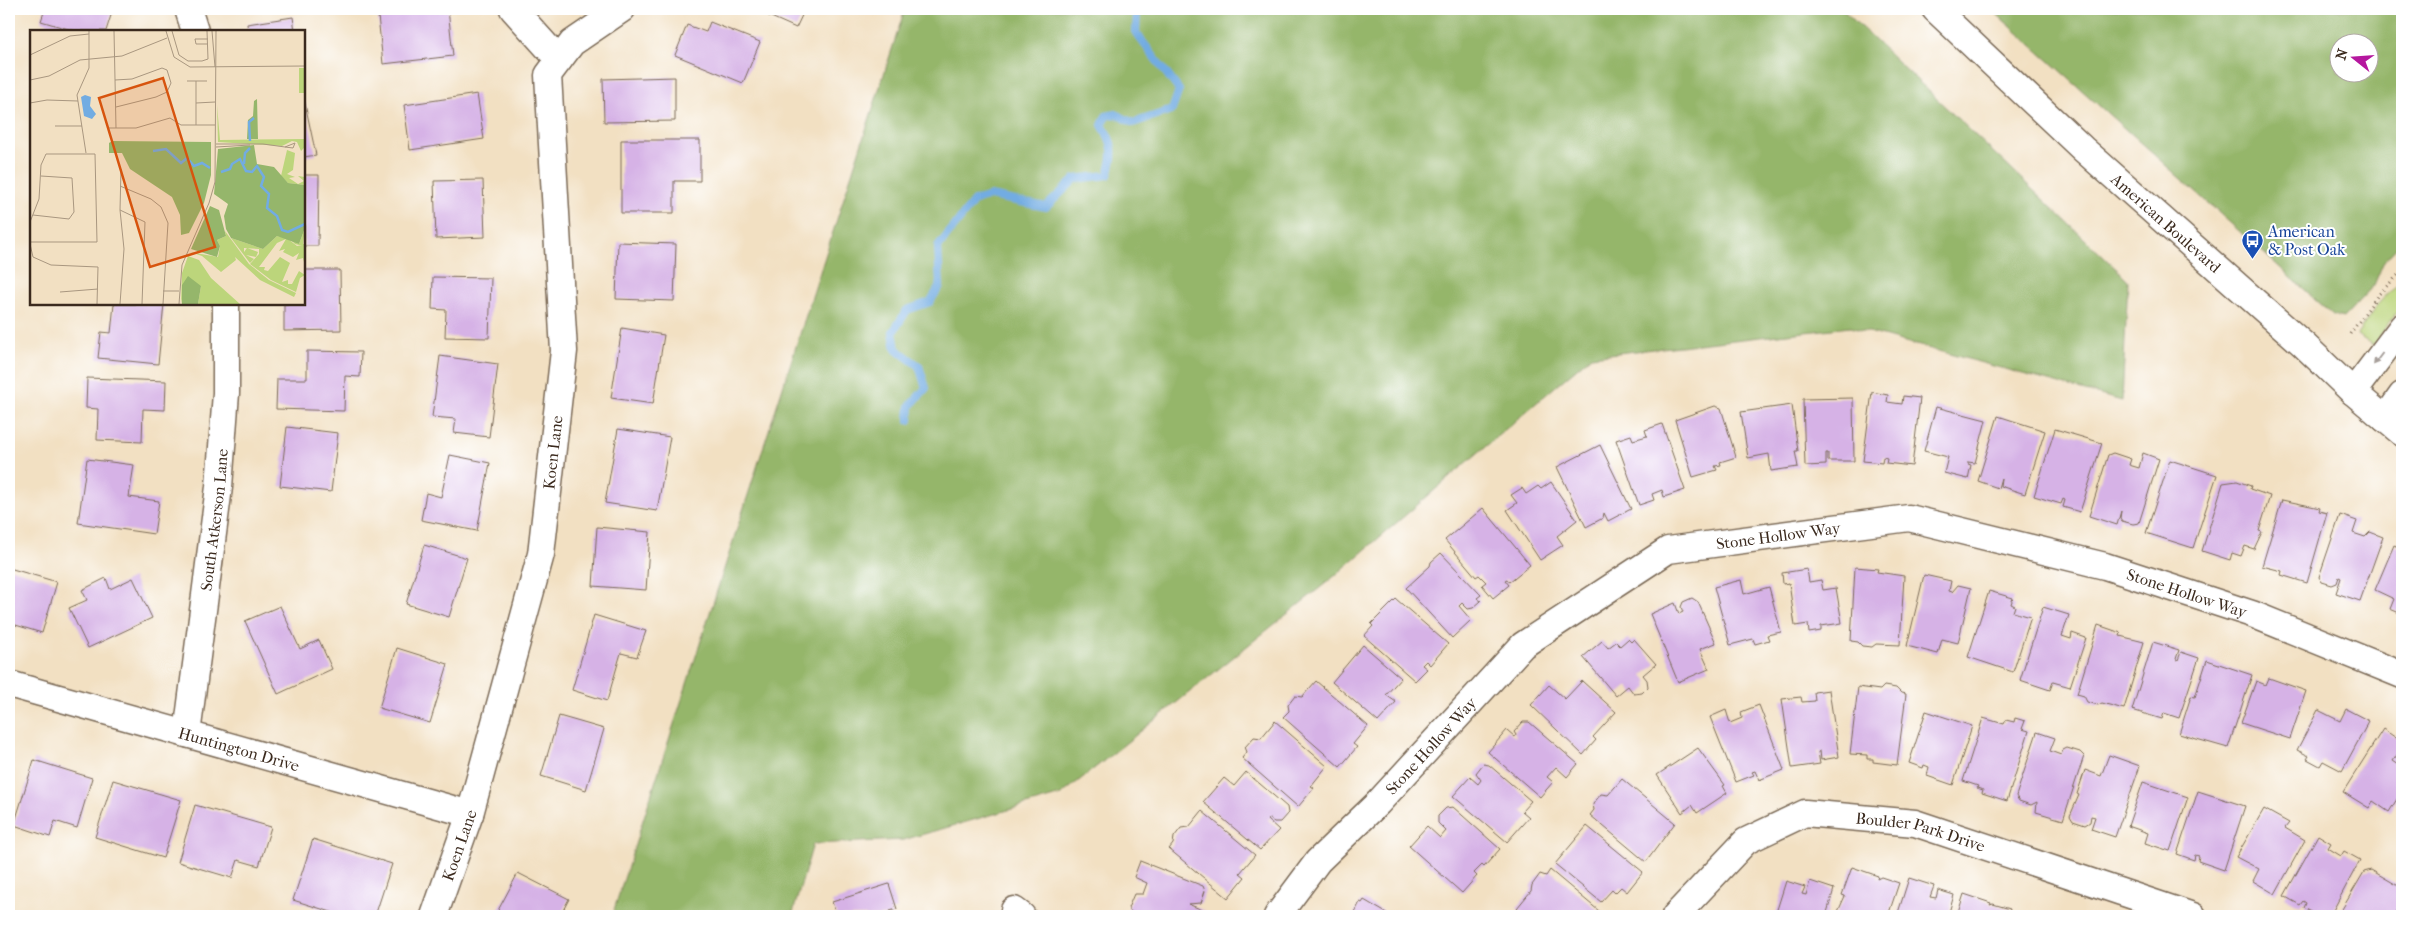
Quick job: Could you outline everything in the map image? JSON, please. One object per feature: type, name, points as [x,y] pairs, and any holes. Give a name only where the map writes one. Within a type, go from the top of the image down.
[{"type":"street","points":[[188,9],[195,30]]},
{"type":"street","points":[[513,9],[559,60]]},
{"type":"street","name":"Koen Lane","points":[[434,916],[470,814],[541,554],[564,351],[548,75],[572,43],[622,9]]},
{"type":"street","name":"American Boulevard","points":[[1935,9],[2082,149],[2393,426]]},
{"type":"street","name":"South Atkerson Lane","points":[[187,734],[219,487],[226,393],[226,305]]},
{"type":"street","points":[[2353,392],[2402,327]]},
{"type":"street","points":[[2393,426],[2402,395]]},
{"type":"street","name":"Stone Hollow Way","points":[[1277,916],[1318,861],[1378,803],[1523,645],[1668,550],[1909,518],[2105,566],[2252,614],[2402,675]]},
{"type":"street","name":"Huntington Drive","points":[[9,684],[470,814]]},
{"type":"street","name":"Boulder Park Drive","points":[[1675,916],[1746,841],[1805,813],[1915,823],[2193,916]]},
{"type":"path","points":[[2350,334],[2378,295],[2402,272]]},
{"type":"green space","points":[[905,9],[1842,9],[2128,280],[2122,401],[1850,327],[1591,356],[1331,579],[1061,795],[903,840],[813,844],[792,916],[612,916]]},
{"type":"green space","points":[[1991,9],[2402,9],[2402,242],[2384,261],[2374,285],[2343,318],[2333,315]]},
{"type":"green space","points":[[2402,279],[2402,306],[2373,345],[2357,335],[2377,305]]},
{"type":"building","points":[[45,9],[113,9],[106,30],[72,30],[41,21]]},
{"type":"building","points":[[448,9],[453,56],[383,64],[378,16]]},
{"type":"building","points":[[753,9],[805,9],[796,28]]},
{"type":"building","points":[[293,17],[295,30],[248,30],[247,24]]},
{"type":"building","points":[[710,22],[760,42],[743,83],[675,55],[687,25],[706,32]]},
{"type":"building","points":[[675,77],[675,121],[604,122],[603,79]]},
{"type":"building","points":[[477,94],[484,139],[410,150],[404,105]]},
{"type":"building","points":[[305,104],[316,155],[305,157]]},
{"type":"building","points":[[621,140],[700,140],[700,181],[674,181],[674,213],[621,213]]},
{"type":"building","points":[[305,175],[319,175],[318,246],[305,246]]},
{"type":"building","points":[[483,180],[485,237],[436,239],[434,181]]},
{"type":"building","points":[[618,242],[676,244],[674,301],[616,299]]},
{"type":"building","points":[[305,270],[340,270],[341,330],[284,331],[284,305],[305,305]]},
{"type":"building","points":[[433,277],[491,278],[489,338],[445,337],[446,310],[432,309]]},
{"type":"building","points":[[114,305],[164,305],[158,364],[98,358],[101,332],[111,333]]},
{"type":"building","points":[[622,328],[664,335],[653,404],[611,398]]},
{"type":"building","points":[[307,351],[361,352],[360,377],[345,376],[344,411],[276,409],[277,379],[307,379]]},
{"type":"building","points":[[440,356],[498,364],[489,437],[454,433],[456,419],[432,417]]},
{"type":"building","points":[[87,378],[166,381],[165,410],[143,409],[142,442],[97,440],[98,409],[86,408]]},
{"type":"building","points":[[1872,392],[1888,395],[1887,402],[1902,404],[1903,396],[1920,398],[1912,466],[1886,463],[1887,458],[1883,457],[1882,463],[1863,461]]},
{"type":"building","points":[[1853,398],[1854,461],[1828,461],[1828,453],[1826,453],[1826,465],[1805,466],[1803,399]]},
{"type":"building","points":[[1792,405],[1798,451],[1795,451],[1798,467],[1771,471],[1769,454],[1748,458],[1741,412]]},
{"type":"building","points":[[1715,406],[1721,408],[1736,457],[1720,462],[1721,465],[1715,466],[1717,470],[1693,477],[1675,420]]},
{"type":"building","points":[[1936,407],[1986,420],[1975,463],[1968,462],[1971,465],[1968,479],[1944,473],[1948,457],[1924,451]]},
{"type":"building","points":[[1998,416],[2045,431],[2025,494],[2000,486],[2001,478],[1998,488],[1978,481]]},
{"type":"building","points":[[1662,424],[1685,490],[1664,497],[1662,490],[1652,494],[1654,500],[1639,505],[1616,440],[1631,435],[1633,440],[1647,436],[1645,430]]},
{"type":"building","points":[[287,427],[338,433],[331,492],[280,486]]},
{"type":"building","points":[[618,429],[670,437],[657,511],[605,503]]},
{"type":"building","points":[[2055,429],[2102,443],[2080,512],[2063,507],[2065,500],[2063,499],[2061,504],[2034,496]]},
{"type":"building","points":[[1600,445],[1631,509],[1608,521],[1604,513],[1603,518],[1586,527],[1557,467]]},
{"type":"building","points":[[2113,453],[2131,459],[2129,465],[2139,468],[2143,453],[2159,459],[2139,523],[2133,524],[2122,521],[2120,518],[2121,511],[2117,525],[2089,516],[2108,455]]},
{"type":"building","points":[[450,455],[490,463],[477,531],[421,520],[426,493],[441,497]]},
{"type":"building","points":[[87,459],[134,465],[129,497],[159,501],[154,534],[78,523]]},
{"type":"building","points":[[2170,460],[2217,475],[2193,548],[2146,533]]},
{"type":"building","points":[[2237,481],[2251,486],[2250,489],[2270,496],[2259,531],[2262,532],[2254,549],[2245,546],[2241,556],[2232,553],[2230,560],[2202,551],[2223,483]]},
{"type":"building","points":[[1551,482],[1577,520],[1557,536],[1563,545],[1540,560],[1507,510],[1517,503],[1511,495],[1522,488],[1526,494],[1538,486],[1541,489]]},
{"type":"building","points":[[2282,500],[2320,508],[2319,511],[2327,513],[2307,583],[2281,575],[2282,571],[2262,566]]},
{"type":"building","points":[[1483,508],[1530,565],[1509,582],[1507,579],[1505,580],[1509,585],[1493,598],[1482,585],[1486,582],[1479,575],[1476,577],[1445,540]]},
{"type":"building","points":[[2340,515],[2357,521],[2353,533],[2365,537],[2370,532],[2383,537],[2360,601],[2336,593],[2341,578],[2339,577],[2337,583],[2332,585],[2322,582],[2319,577]]},
{"type":"building","points":[[597,527],[650,532],[646,590],[593,586]]},
{"type":"building","points":[[424,545],[467,558],[449,617],[406,604]]},
{"type":"building","points":[[2394,545],[2402,549],[2402,614],[2390,609],[2394,599],[2375,590]]},
{"type":"building","points":[[1441,553],[1481,595],[1477,598],[1481,601],[1473,608],[1468,609],[1462,603],[1459,606],[1471,620],[1452,638],[1406,588]]},
{"type":"building","points":[[1855,567],[1878,569],[1877,572],[1904,576],[1900,645],[1876,644],[1872,647],[1862,646],[1858,642],[1851,641]]},
{"type":"building","points":[[9,568],[57,582],[42,633],[9,623]]},
{"type":"building","points":[[1807,569],[1809,582],[1821,580],[1823,590],[1836,588],[1842,623],[1821,626],[1821,631],[1809,633],[1808,624],[1795,626],[1789,583],[1783,584],[1782,573]]},
{"type":"building","points":[[1924,575],[1951,581],[1949,591],[1952,592],[1958,585],[1971,588],[1958,643],[1942,639],[1938,654],[1907,646]]},
{"type":"building","points":[[106,578],[110,589],[133,578],[152,618],[88,648],[69,608],[87,600],[82,590]]},
{"type":"building","points":[[1741,580],[1744,594],[1769,587],[1781,632],[1767,635],[1769,640],[1755,644],[1753,639],[1730,645],[1714,587]]},
{"type":"building","points":[[1989,591],[2013,598],[2011,604],[2015,606],[2013,612],[2031,617],[2013,672],[1968,657]]},
{"type":"building","points":[[1692,598],[1698,602],[1716,643],[1700,649],[1709,669],[1678,682],[1650,614],[1675,603],[1679,614],[1683,612],[1681,607],[1683,602]]},
{"type":"building","points":[[1396,599],[1448,644],[1430,665],[1426,661],[1422,665],[1427,669],[1415,681],[1364,636],[1373,626],[1371,624]]},
{"type":"building","points":[[280,606],[300,649],[319,640],[332,669],[278,694],[245,621]]},
{"type":"building","points":[[2043,607],[2069,615],[2062,636],[2071,639],[2072,633],[2086,638],[2070,687],[2053,682],[2050,690],[2020,680]]},
{"type":"building","points":[[594,615],[646,631],[637,657],[621,653],[607,701],[572,690]]},
{"type":"building","points":[[2098,625],[2121,633],[2120,636],[2144,642],[2124,709],[2102,703],[2098,705],[2087,702],[2084,696],[2077,694]]},
{"type":"building","points":[[1628,639],[1631,642],[1634,639],[1656,664],[1643,675],[1647,680],[1648,687],[1642,693],[1634,694],[1628,686],[1616,696],[1583,657],[1602,641],[1608,648],[1616,642],[1620,646]]},
{"type":"building","points":[[2153,642],[2179,650],[2176,659],[2178,660],[2181,652],[2199,658],[2179,718],[2164,713],[2162,719],[2132,710]]},
{"type":"building","points":[[1363,645],[1401,678],[1386,695],[1396,702],[1378,722],[1332,682]]},
{"type":"building","points":[[397,648],[448,664],[430,723],[379,708]]},
{"type":"building","points":[[2207,660],[2252,675],[2228,748],[2179,734],[2191,696],[2195,697]]},
{"type":"building","points":[[2269,678],[2306,691],[2290,739],[2241,723],[2256,681],[2266,685]]},
{"type":"building","points":[[1316,681],[1368,726],[1353,744],[1357,747],[1340,767],[1283,717],[1289,711],[1288,705],[1295,696],[1302,697]]},
{"type":"building","points":[[1582,681],[1616,712],[1593,737],[1596,740],[1583,755],[1531,705],[1549,685],[1565,699]]},
{"type":"building","points":[[1884,686],[1896,688],[1901,693],[1906,694],[1897,765],[1873,762],[1873,759],[1867,759],[1867,755],[1850,754],[1858,687],[1880,690]]},
{"type":"building","points":[[1829,690],[1839,757],[1821,760],[1820,751],[1818,752],[1820,764],[1792,768],[1782,699],[1801,697],[1802,702],[1815,701],[1814,692]]},
{"type":"building","points":[[1759,705],[1784,770],[1759,780],[1755,771],[1752,772],[1754,775],[1736,782],[1710,717],[1726,710],[1730,723],[1742,718],[1741,712]]},
{"type":"building","points":[[2346,709],[2369,721],[2342,771],[2323,761],[2320,766],[2307,759],[2309,756],[2297,750],[2318,710],[2340,721]]},
{"type":"building","points":[[1926,711],[1972,726],[1953,785],[1927,776],[1929,767],[1924,765],[1923,768],[1909,763]]},
{"type":"building","points":[[559,716],[604,729],[586,790],[541,776]]},
{"type":"building","points":[[1983,718],[2004,724],[2006,720],[2014,722],[2015,718],[2025,721],[2022,729],[2029,731],[2007,801],[1982,793],[1983,790],[1977,788],[1978,786],[1963,781]]},
{"type":"building","points":[[1275,721],[1327,766],[1311,786],[1314,788],[1298,807],[1242,758],[1247,752],[1245,747],[1254,737],[1261,738]]},
{"type":"building","points":[[1523,722],[1529,722],[1578,764],[1567,777],[1556,767],[1547,777],[1553,782],[1540,797],[1488,752],[1507,730],[1515,737],[1514,732]]},
{"type":"building","points":[[2383,729],[2402,742],[2402,747],[2393,761],[2399,765],[2402,760],[2402,791],[2389,812],[2373,801],[2369,808],[2343,792]]},
{"type":"building","points":[[2037,732],[2055,738],[2050,751],[2061,755],[2063,750],[2067,748],[2080,752],[2084,756],[2063,820],[2036,812],[2037,802],[2031,805],[2019,801],[2016,796]]},
{"type":"building","points":[[1698,748],[1725,785],[1723,786],[1727,793],[1697,813],[1692,805],[1682,813],[1657,775]]},
{"type":"building","points":[[2109,755],[2140,766],[2115,837],[2091,829],[2095,817],[2091,816],[2090,822],[2085,825],[2073,821],[2070,816],[2079,795],[2077,794],[2085,770],[2101,776]]},
{"type":"building","points":[[34,760],[92,778],[77,828],[55,821],[50,837],[14,825]]},
{"type":"building","points":[[1483,764],[1489,765],[1531,801],[1522,811],[1529,817],[1507,842],[1453,796],[1470,777],[1478,784],[1481,780],[1476,773]]},
{"type":"building","points":[[1246,772],[1287,807],[1288,813],[1280,822],[1274,822],[1269,818],[1268,820],[1279,830],[1260,850],[1203,802],[1224,778],[1234,786]]},
{"type":"building","points":[[1622,779],[1675,823],[1646,862],[1590,815],[1594,810],[1593,804],[1601,794],[1608,795]]},
{"type":"building","points":[[113,780],[181,800],[163,858],[95,837]]},
{"type":"building","points":[[2143,782],[2188,797],[2170,851],[2145,843],[2148,833],[2128,826]]},
{"type":"building","points":[[2198,791],[2245,806],[2224,870],[2198,861],[2199,856],[2195,855],[2194,860],[2177,854]]},
{"type":"building","points":[[195,805],[271,827],[259,866],[238,860],[232,878],[178,862]]},
{"type":"building","points":[[1453,807],[1500,849],[1484,867],[1482,865],[1474,873],[1477,876],[1462,893],[1409,846],[1427,826],[1440,838],[1446,831],[1438,823],[1438,816],[1446,808]]},
{"type":"building","points":[[2264,809],[2289,823],[2285,828],[2305,840],[2275,894],[2253,881],[2259,869],[2236,857]]},
{"type":"building","points":[[1202,811],[1255,855],[1240,873],[1245,877],[1228,898],[1169,849],[1173,844],[1174,837],[1181,828],[1189,827]]},
{"type":"building","points":[[1587,826],[1643,872],[1627,892],[1621,887],[1615,893],[1612,890],[1601,902],[1555,864]]},
{"type":"building","points":[[2318,835],[2331,843],[2328,848],[2341,856],[2344,851],[2360,860],[2330,916],[2319,916],[2304,908],[2306,903],[2303,901],[2300,905],[2284,896]]},
{"type":"building","points":[[313,839],[392,864],[375,916],[344,916],[293,900]]},
{"type":"building","points":[[1140,861],[1203,886],[1205,891],[1201,903],[1188,904],[1205,911],[1203,916],[1140,916],[1131,912],[1128,908],[1134,894],[1143,894],[1147,883],[1134,877]]},
{"type":"building","points":[[1852,867],[1878,876],[1877,879],[1881,877],[1899,883],[1888,916],[1836,916],[1845,896],[1842,895]]},
{"type":"building","points":[[1550,870],[1605,916],[1527,916],[1517,908],[1531,891],[1532,885],[1540,874],[1546,876]]},
{"type":"building","points":[[2371,870],[2402,888],[2402,901],[2393,916],[2338,916],[2364,872]]},
{"type":"building","points":[[518,873],[569,899],[560,916],[495,916]]},
{"type":"building","points":[[1909,878],[1934,886],[1930,897],[1936,898],[1938,890],[1954,895],[1948,916],[1897,916]]},
{"type":"building","points":[[1786,881],[1805,887],[1802,894],[1806,895],[1810,881],[1834,889],[1826,916],[1775,916]]},
{"type":"building","points":[[889,884],[897,909],[890,911],[892,916],[837,916],[832,902]]},
{"type":"building","points":[[1964,894],[1991,903],[1990,905],[1993,904],[2010,909],[2008,916],[1957,916]]},
{"type":"building","points":[[1364,900],[1388,914],[1387,916],[1353,916],[1360,902],[1362,903]]},
{"type":"waterway","points":[[909,420],[910,406],[926,388],[919,366],[896,349],[893,332],[907,310],[930,302],[940,286],[938,247],[974,201],[990,196],[1046,207],[1075,179],[1108,175],[1112,161],[1112,149],[1102,125],[1106,116],[1116,114],[1133,123],[1172,110],[1179,90],[1136,33],[1137,9]]},
{"type":"place","name":"American & Post Oak","points":[[2252,259]]}]
